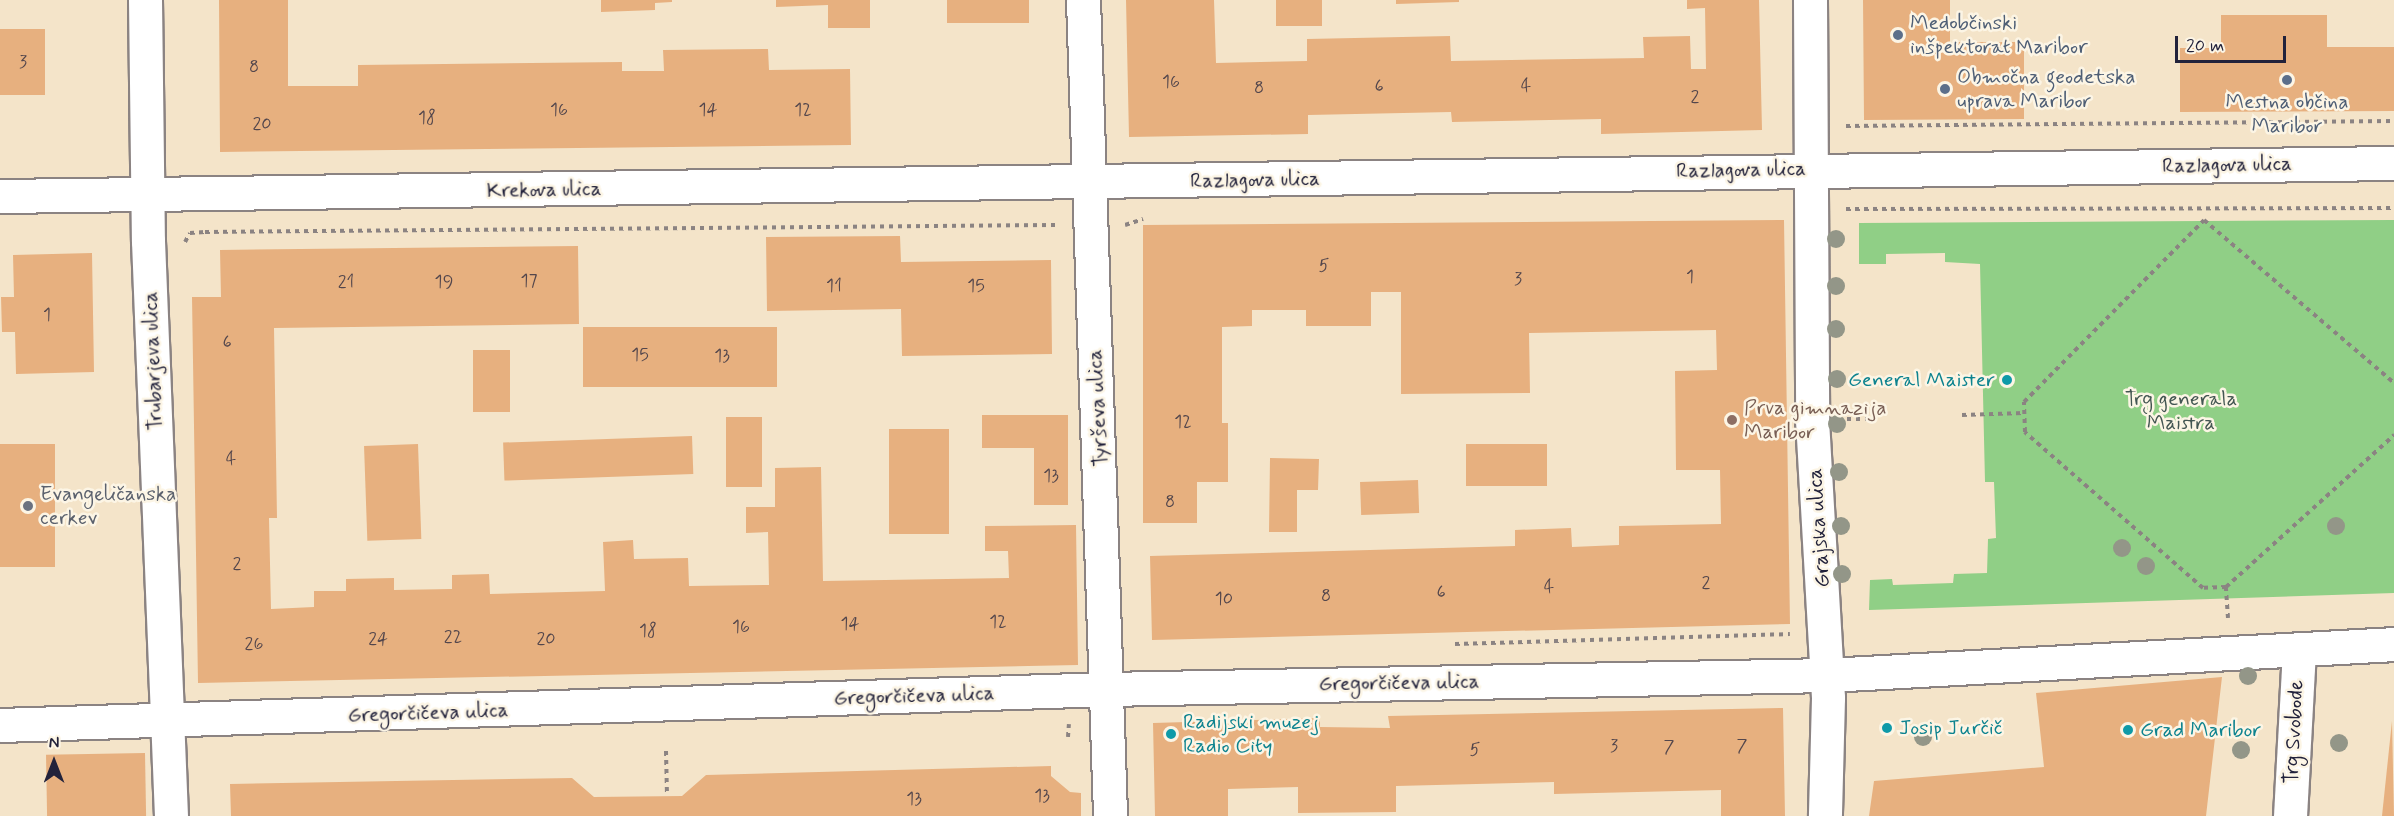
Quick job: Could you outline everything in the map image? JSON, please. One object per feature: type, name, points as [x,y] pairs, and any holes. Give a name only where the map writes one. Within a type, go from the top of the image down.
[{"type":"street","name":"Trubarjeva ulica","points":[[146,0],[148,196],[171,816]]},
{"type":"street","name":"Tyrševa ulica","points":[[1083,0],[1110,816]]},
{"type":"street","name":"Grajska ulica","points":[[1810,0],[1815,169],[1809,204],[1812,420],[1828,675],[1825,816]]},
{"type":"street","name":"Razlagova ulica","points":[[1088,182],[1815,169],[2394,163]]},
{"type":"street","name":"Krekova ulica","points":[[0,196],[148,196],[1088,182]]},
{"type":"street","points":[[1828,675],[2230,650],[2394,644]]},
{"type":"street","name":"Trg Svobode","points":[[2290,816],[2299,649]]},
{"type":"street","name":"Gregorčičeva ulica","points":[[0,725],[167,723],[1106,689],[1828,675]]},
{"type":"path","points":[[1837,126],[2394,120]]},
{"type":"path","points":[[1809,204],[1861,210],[2394,208]]},
{"type":"path","points":[[2204,210],[2204,220],[2024,402],[2025,432],[2203,588],[2226,587],[2394,435]]},
{"type":"path","points":[[2204,220],[2394,383]]},
{"type":"path","points":[[185,242],[190,233],[205,232],[1051,226]]},
{"type":"path","points":[[1962,415],[2024,413]]},
{"type":"path","points":[[2226,587],[2230,650]]},
{"type":"path","points":[[666,752],[667,796]]},
{"type":"green space","name":"Trg generala Maistra","points":[[2394,220],[2394,593],[1869,610],[1870,580],[1892,579],[1893,585],[1953,583],[1954,574],[1987,573],[1988,539],[1996,538],[1994,482],[1985,482],[1980,264],[1945,262],[1945,253],[1886,254],[1886,264],[1859,264],[1859,223]]},
{"type":"building","points":[[219,0],[288,0],[288,86],[358,86],[358,65],[622,62],[622,71],[664,71],[663,50],[768,49],[769,70],[850,69],[851,145],[220,152]]},
{"type":"building","points":[[601,0],[672,0],[672,2],[655,3],[655,10],[601,12]]},
{"type":"building","points":[[776,0],[870,0],[870,28],[828,28],[828,5],[776,7]]},
{"type":"building","points":[[947,0],[1029,0],[1029,23],[947,23]]},
{"type":"building","points":[[1126,0],[1214,0],[1216,63],[1307,61],[1307,39],[1450,36],[1451,61],[1644,58],[1643,37],[1690,36],[1691,69],[1706,69],[1705,8],[1687,9],[1687,0],[1759,0],[1762,130],[1601,134],[1601,119],[1452,122],[1451,112],[1308,115],[1308,134],[1129,137]]},
{"type":"building","points":[[1276,0],[1322,0],[1322,26],[1276,26]]},
{"type":"building","points":[[1396,0],[1459,0],[1459,2],[1396,4]]},
{"type":"building","points":[[1863,0],[1950,0],[1950,42],[2024,42],[2024,119],[1864,120]]},
{"type":"building","name":"Mestna občina Maribor","points":[[2221,15],[2327,15],[2327,47],[2394,47],[2394,111],[2180,112],[2180,48],[2221,48]]},
{"type":"building","points":[[0,29],[45,29],[45,95],[0,95]]},
{"type":"building","points":[[1784,220],[1790,624],[1152,640],[1150,556],[1515,546],[1515,530],[1571,528],[1572,547],[1619,545],[1619,526],[1721,524],[1720,470],[1676,470],[1675,371],[1717,370],[1716,330],[1529,333],[1530,393],[1401,394],[1401,292],[1371,292],[1371,326],[1306,326],[1306,310],[1252,310],[1252,326],[1222,327],[1222,423],[1228,423],[1228,482],[1197,482],[1197,523],[1143,523],[1143,225]]},
{"type":"building","points":[[900,236],[901,262],[1051,260],[1052,354],[902,356],[901,309],[767,311],[766,237]]},
{"type":"building","points":[[578,246],[579,324],[274,328],[277,518],[269,518],[271,609],[314,607],[314,591],[346,591],[346,579],[394,578],[394,590],[452,589],[452,575],[489,574],[490,594],[605,591],[603,542],[633,540],[634,559],[688,558],[689,586],[769,585],[768,532],[746,533],[746,507],[775,507],[775,468],[821,467],[823,581],[1009,578],[1008,551],[985,551],[985,526],[1076,525],[1078,665],[198,683],[192,297],[221,297],[220,250]]},
{"type":"building","points":[[92,253],[94,372],[16,374],[15,332],[2,332],[1,297],[14,297],[13,255]]},
{"type":"building","points":[[583,327],[777,327],[777,387],[583,387]]},
{"type":"building","points":[[473,350],[510,350],[510,412],[473,412]]},
{"type":"building","points":[[982,415],[1068,415],[1068,505],[1034,505],[1034,448],[982,448]]},
{"type":"building","points":[[726,417],[762,417],[762,487],[726,487]]},
{"type":"building","points":[[889,429],[949,429],[949,534],[889,534]]},
{"type":"building","points":[[692,436],[693,474],[504,481],[503,443]]},
{"type":"building","name":"Evangeličanska cerkev","points":[[0,444],[55,444],[55,567],[0,567]]},
{"type":"building","points":[[418,444],[421,539],[367,541],[364,446]]},
{"type":"building","points":[[1466,444],[1547,444],[1547,486],[1466,486]]},
{"type":"building","points":[[1270,458],[1319,459],[1318,490],[1297,490],[1297,532],[1269,532]]},
{"type":"building","points":[[1418,480],[1419,513],[1361,515],[1360,482]]},
{"type":"building","name":"Grad Maribor","points":[[2222,677],[2206,816],[1869,816],[1874,781],[2044,767],[2036,693]]},
{"type":"building","points":[[1783,708],[1785,816],[1721,816],[1721,790],[1554,794],[1554,782],[1396,786],[1396,812],[1298,813],[1298,787],[1228,789],[1228,816],[1155,816],[1153,723],[1320,718],[1320,727],[1390,728],[1388,716]]},
{"type":"building","points":[[2392,721],[2394,816],[2382,816]]},
{"type":"building","points":[[145,753],[146,816],[47,816],[46,755]]},
{"type":"building","points":[[1051,766],[1051,776],[1070,792],[1081,793],[1081,816],[231,816],[230,784],[572,778],[594,797],[682,796],[706,775]]},
{"type":"place","name":"Medobčinski inšpektorat Maribor","points":[[1898,35]]},
{"type":"place","name":"Mestna občina Maribor","points":[[2287,80]]},
{"type":"place","name":"Območna geodetska uprava Maribor","points":[[1945,89]]},
{"type":"place","name":"General Maister","points":[[2007,380]]},
{"type":"place","name":"Prva gimnazija Maribor","points":[[1732,420]]},
{"type":"place","name":"Evangeličanska cerkev","points":[[28,506]]},
{"type":"place","name":"Josip Jurčič","points":[[1887,728]]},
{"type":"place","name":"Grad Maribor","points":[[2128,730]]},
{"type":"place","name":"Radijski muzej Radio City","points":[[1171,734]]}]
